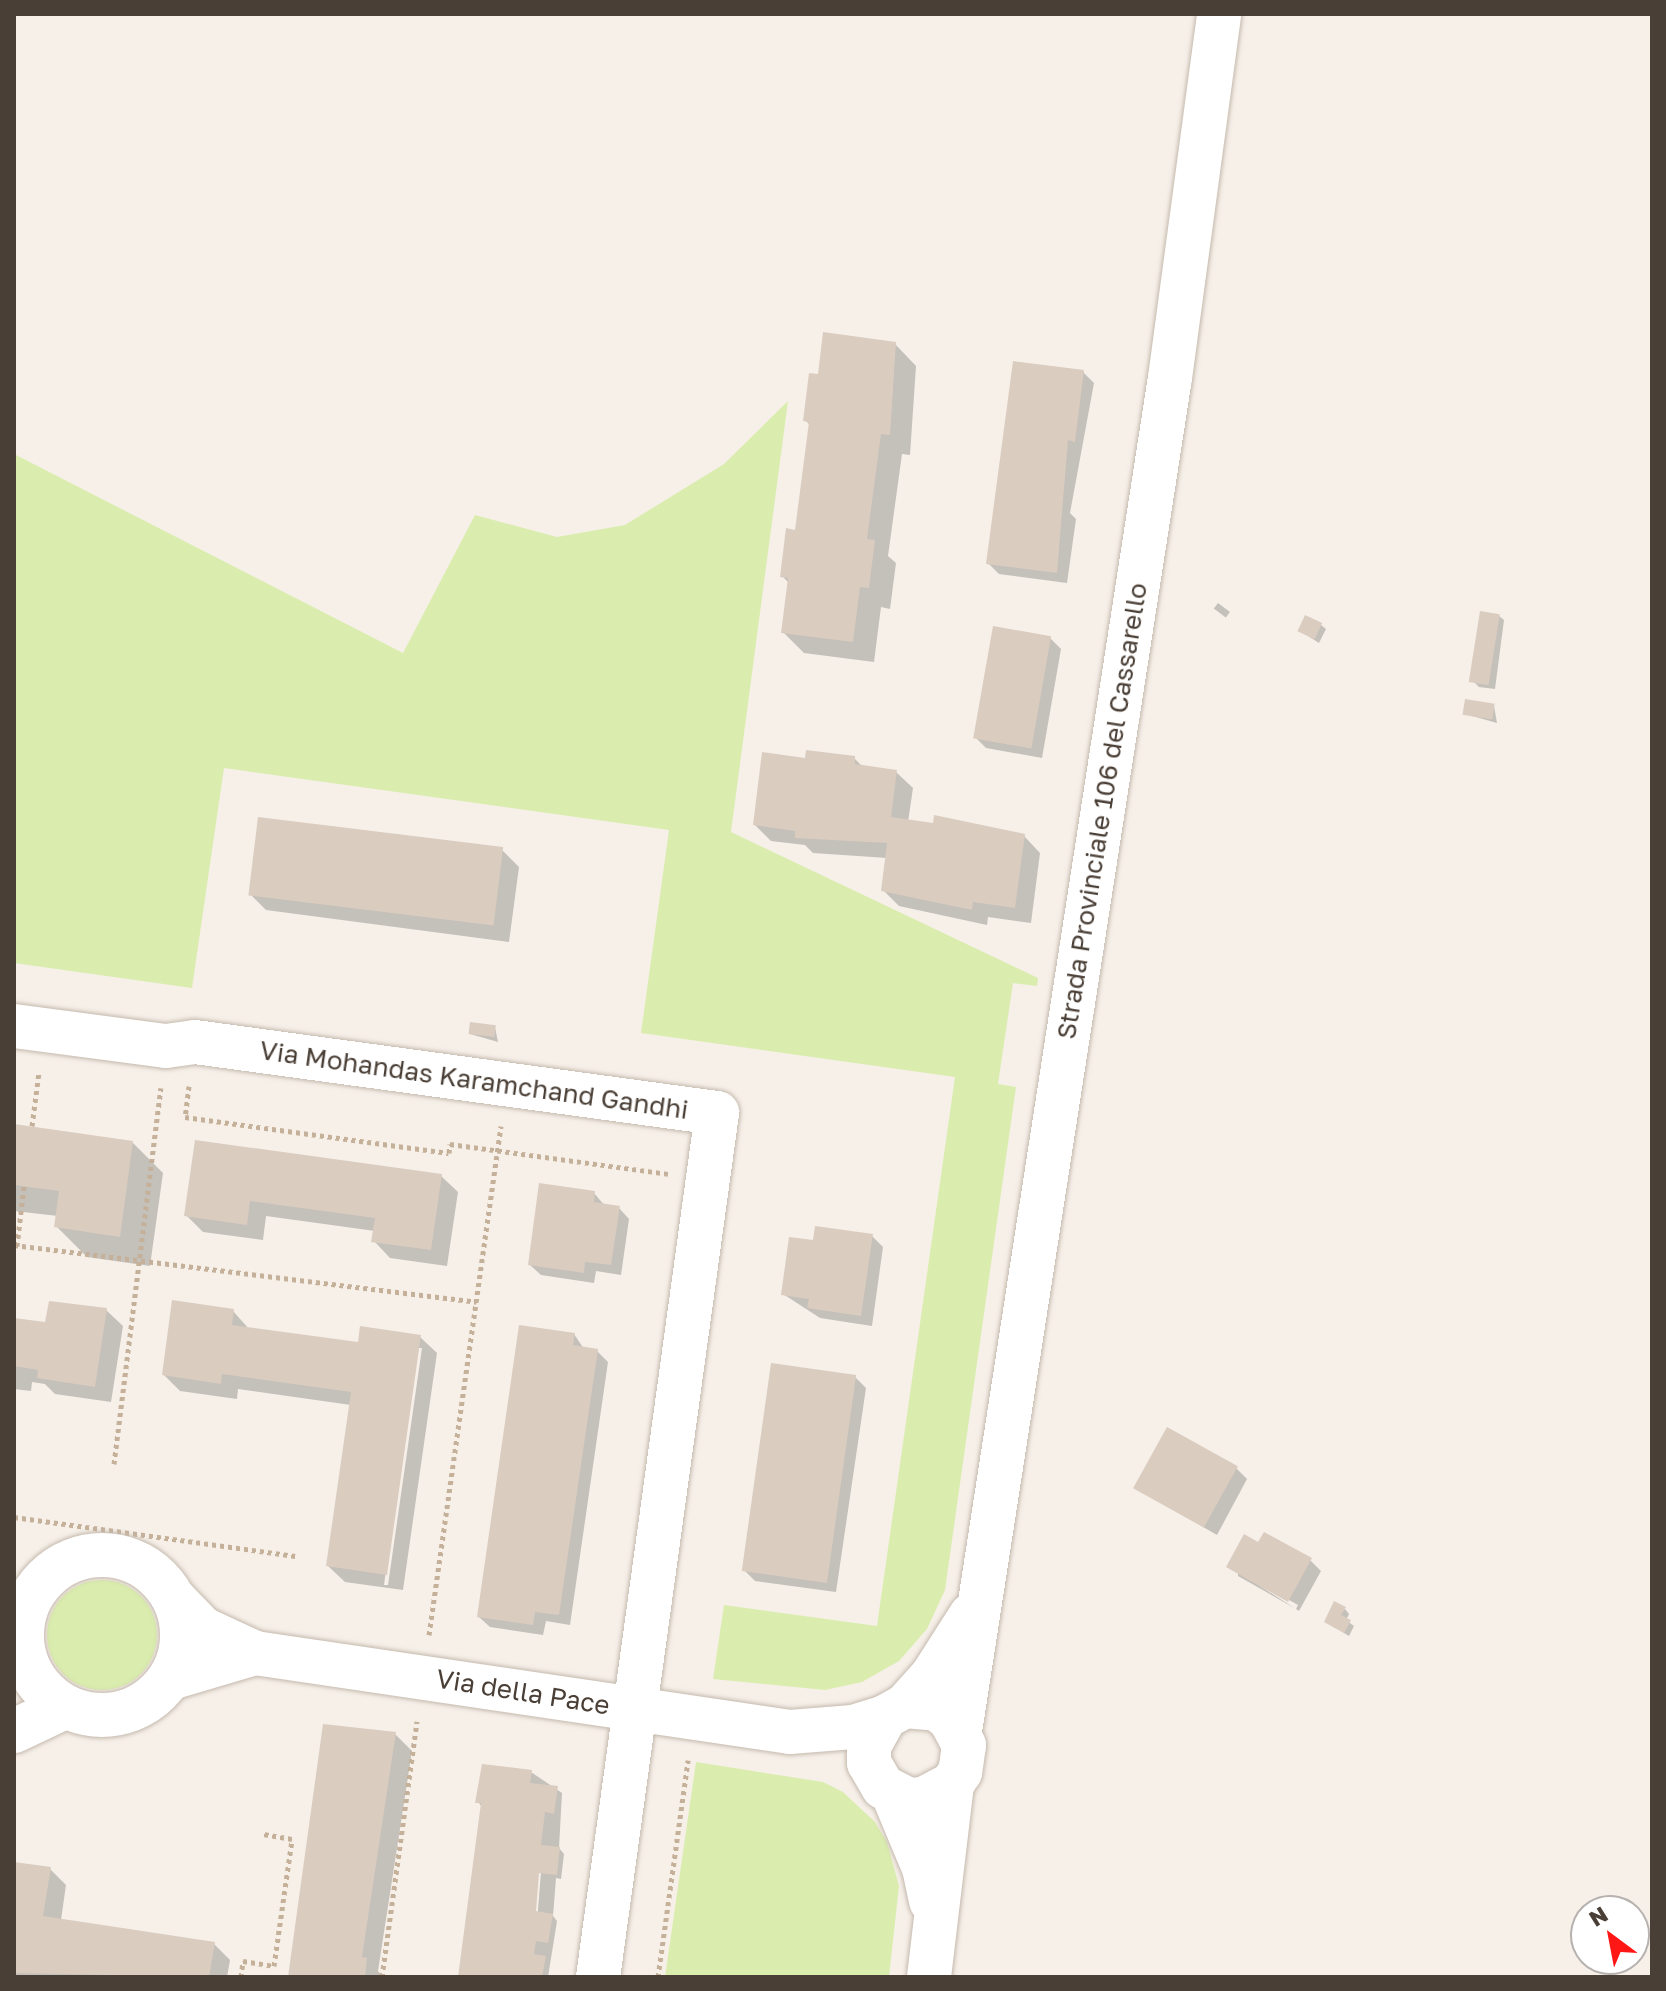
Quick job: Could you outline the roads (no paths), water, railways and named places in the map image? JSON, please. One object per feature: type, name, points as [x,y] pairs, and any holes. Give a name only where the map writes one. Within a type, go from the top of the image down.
[{"type":"street","name":"Strada Provinciale 106 del Cassarello","points":[[960,1731],[1170,378],[1219,14]]},
{"type":"street","name":"Via Mohandas Karamchand Gandhi","points":[[29,1028],[180,1044],[717,1113],[598,1977]]},
{"type":"street","name":"Via della Pace","points":[[255,1653],[171,1678],[153,1698],[129,1711],[102,1716],[65,1707],[44,1691],[18,1656],[24,1615],[36,1589],[57,1569],[83,1557],[112,1555],[138,1562],[159,1578],[203,1629],[255,1653],[790,1732],[840,1729],[895,1711]]},
{"type":"street","points":[[171,1678],[181,1653],[182,1626],[175,1600]]},
{"type":"street","points":[[937,1924],[924,1868],[884,1786],[869,1746],[895,1711],[945,1659],[977,1606]]},
{"type":"street","points":[[14,1731],[65,1707]]},
{"type":"street","points":[[895,1711],[937,1709],[960,1731],[964,1759],[952,1784],[929,1977]]},
{"type":"street","name":"Via della Pace","points":[[790,1732],[884,1786]]},
{"type":"street","points":[[884,1786],[924,1799],[952,1784]]}]
